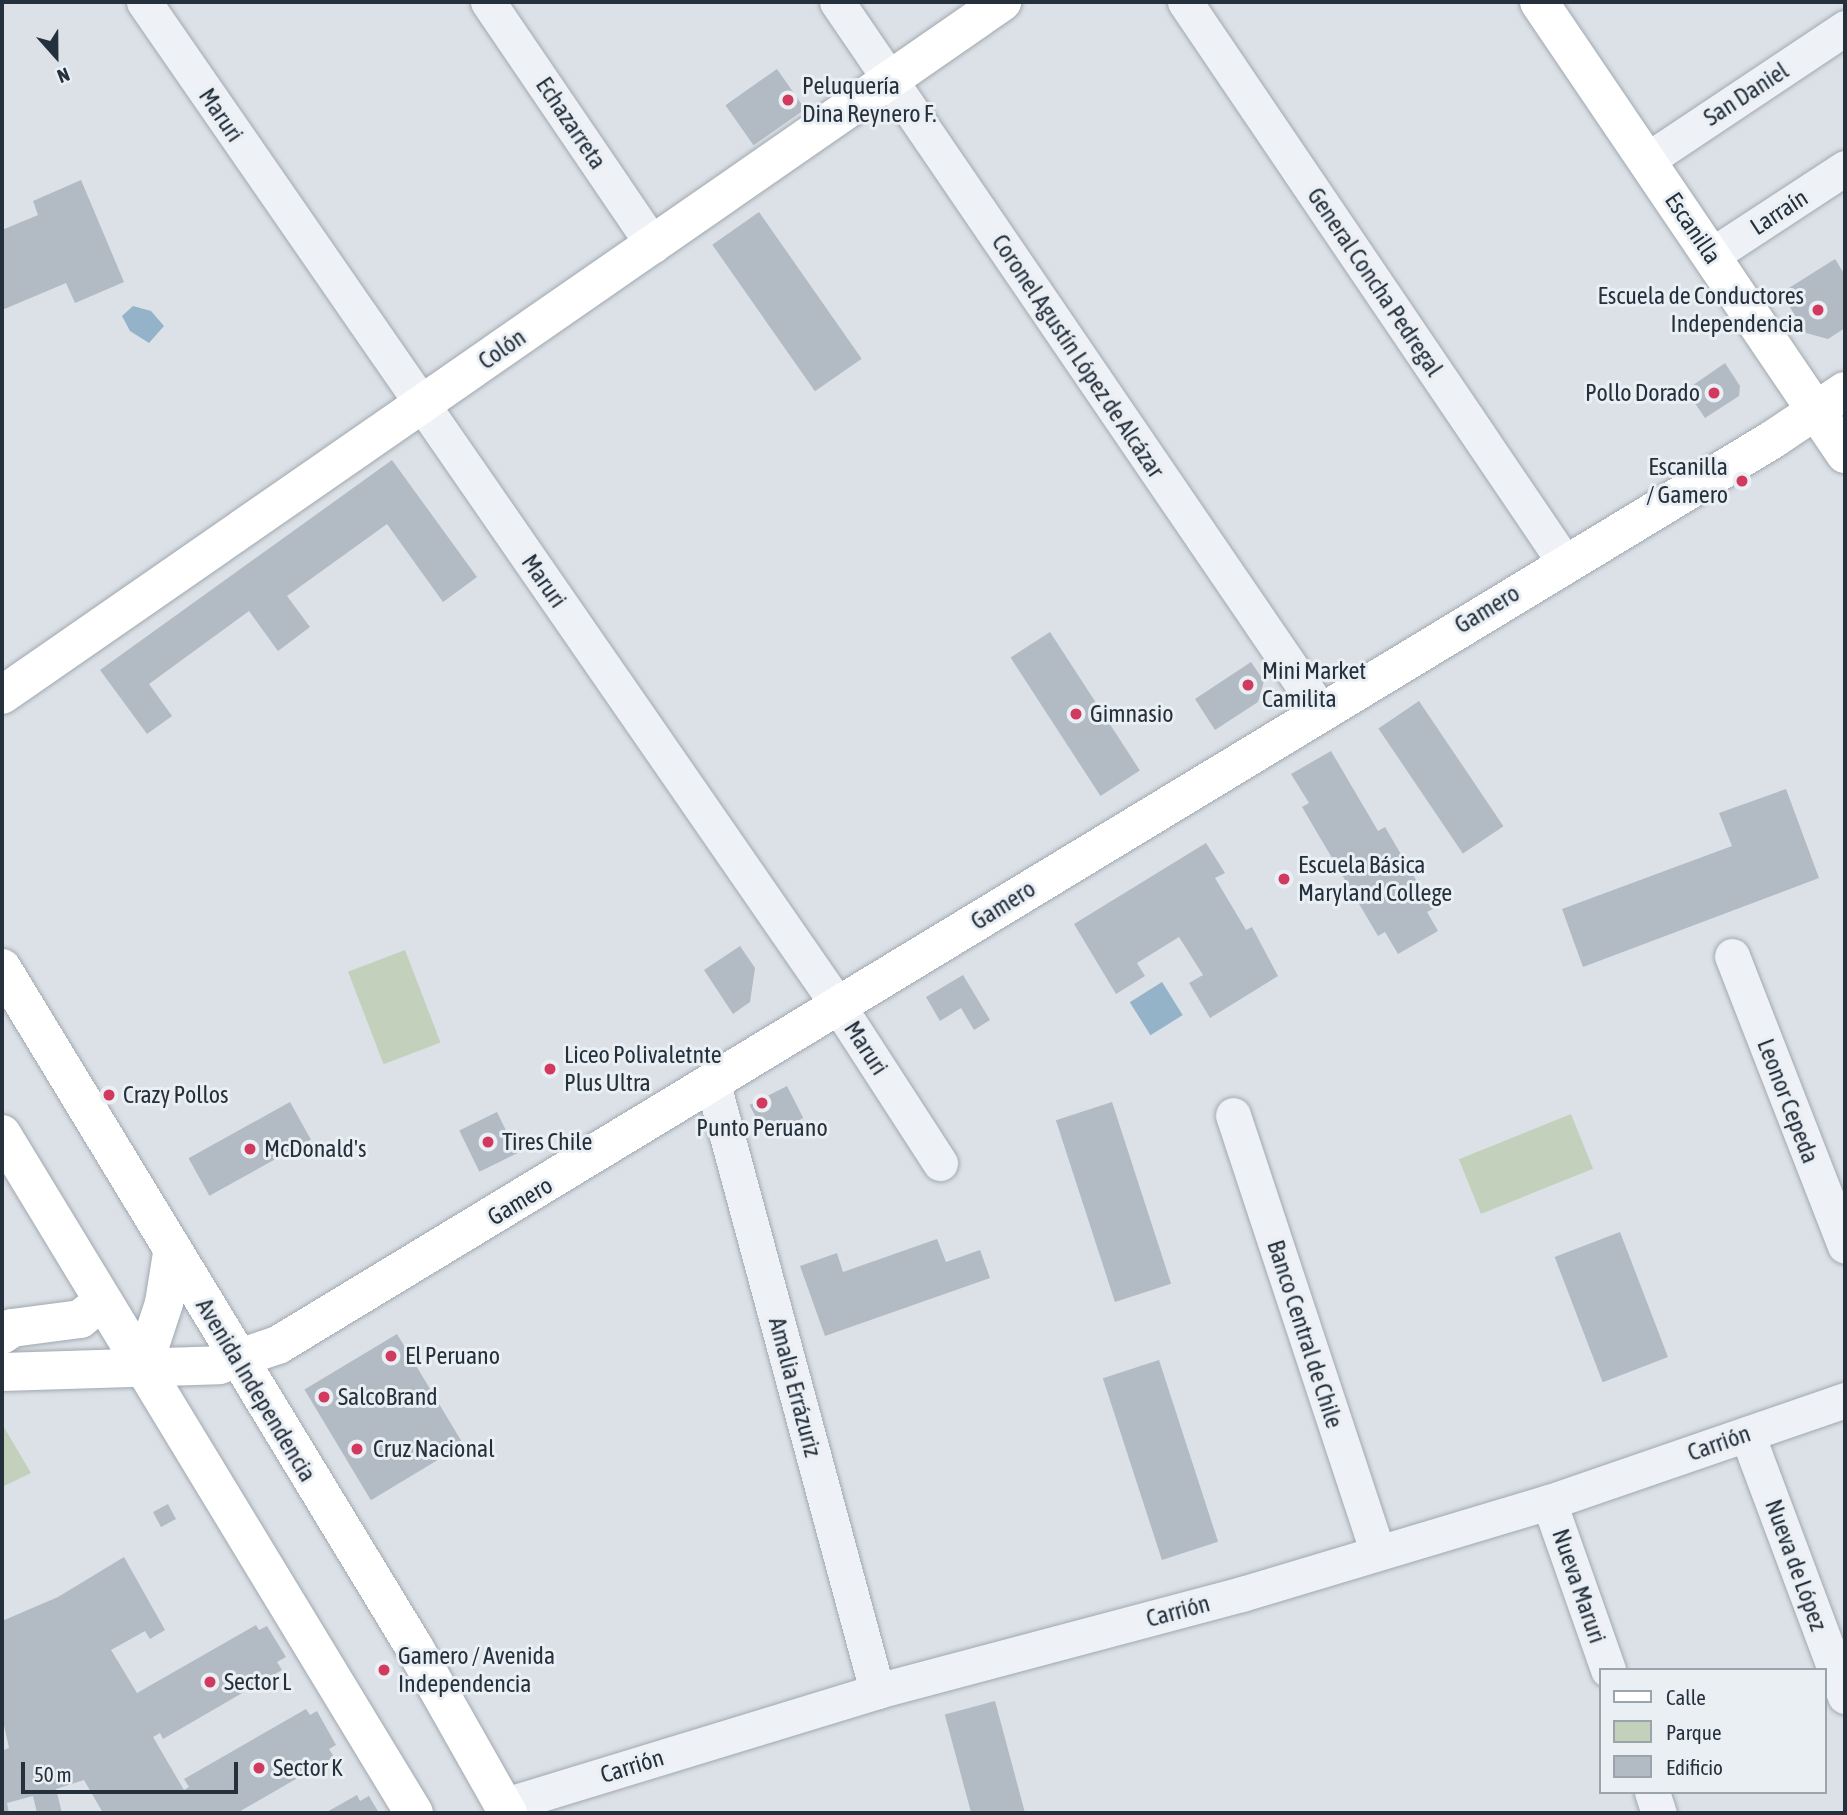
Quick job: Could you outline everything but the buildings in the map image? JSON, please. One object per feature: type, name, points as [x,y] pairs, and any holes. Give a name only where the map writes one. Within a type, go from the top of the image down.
[{"type":"main road","name":"Colón","points":[[2,695],[1002,2]]},
{"type":"main road","name":"Escanilla","points":[[1539,2],[1780,355],[1831,400],[1845,454]]},
{"type":"main road","points":[[1780,355],[1811,372],[1845,374]]},
{"type":"main road","name":"Gamero","points":[[2,1372],[238,1362],[278,1345],[713,1084],[1320,710],[1831,400]]},
{"type":"main road","name":"Avenida Independencia","points":[[2,968],[238,1362],[414,1647],[507,1809]]},
{"type":"main road","points":[[2,1134],[414,1813]]},
{"type":"main road","points":[[143,1367],[164,1303],[172,1253]]},
{"type":"main road","points":[[2,1335],[20,1326],[80,1319],[103,1301]]},
{"type":"street","name":"Maruri","points":[[144,2],[839,1007],[940,1163]]},
{"type":"street","name":"Echazarreta","points":[[488,2],[653,245]]},
{"type":"street","name":"Coronel Agustín López de Alcázar","points":[[837,2],[1320,710]]},
{"type":"street","name":"General Concha Pedregal","points":[[1185,2],[1565,563]]},
{"type":"street","name":"San Daniel","points":[[1647,160],[1845,28]]},
{"type":"street","name":"Larraín","points":[[1712,256],[1845,168]]},
{"type":"street","name":"Leonor Cepeda","points":[[1732,956],[1845,1246]]},
{"type":"street","name":"Amalia Errázuriz","points":[[713,1084],[877,1691]]},
{"type":"street","name":"Banco Central de Chile","points":[[1233,1115],[1378,1553]]},
{"type":"street","name":"Carrión","points":[[507,1809],[877,1691],[1378,1553],[1549,1502],[1845,1399]]},
{"type":"street","name":"Nueva de López","points":[[1747,1434],[1845,1696]]},
{"type":"street","name":"Nueva Maruri","points":[[1549,1502],[1607,1668]]},
{"type":"street","points":[[1652,1794],[1659,1813]]},
{"type":"green space","points":[[405,950],[440,1042],[384,1064],[348,972]]},
{"type":"green space","points":[[1571,1114],[1593,1169],[1481,1214],[1459,1159]]},
{"type":"green space","points":[[2,1424],[31,1473],[2,1487]]},
{"type":"water","points":[[133,306],[151,311],[164,326],[149,343],[130,331],[122,316]]},
{"type":"water","points":[[1162,982],[1183,1015],[1150,1035],[1130,1002]]},
{"type":"place","name":"Peluquería Dina Reynero F.","points":[[788,100]]},
{"type":"place","name":"Escuela de Conductores Independencia","points":[[1818,310]]},
{"type":"place","name":"Pollo Dorado","points":[[1714,393]]},
{"type":"place","name":"Escanilla / Gamero","points":[[1742,481]]},
{"type":"place","name":"Mini Market Camilita","points":[[1248,685]]},
{"type":"place","name":"Gimnasio","points":[[1076,714]]},
{"type":"place","name":"Escuela Básica Maryland College","points":[[1284,879]]},
{"type":"place","name":"Liceo Polivaletnte Plus Ultra","points":[[550,1069]]},
{"type":"place","name":"Crazy Pollos","points":[[109,1095]]},
{"type":"place","name":"Punto Peruano","points":[[762,1103]]},
{"type":"place","name":"Tires Chile","points":[[488,1142]]},
{"type":"place","name":"McDonald's","points":[[250,1149]]},
{"type":"place","name":"El Peruano","points":[[391,1356]]},
{"type":"place","name":"SalcoBrand","points":[[324,1397]]},
{"type":"place","name":"Cruz Nacional","points":[[357,1449]]},
{"type":"place","name":"Gamero / Avenida Independencia","points":[[384,1670]]},
{"type":"place","name":"Sector L","points":[[210,1682]]},
{"type":"place","name":"Sector K","points":[[259,1768]]}]
